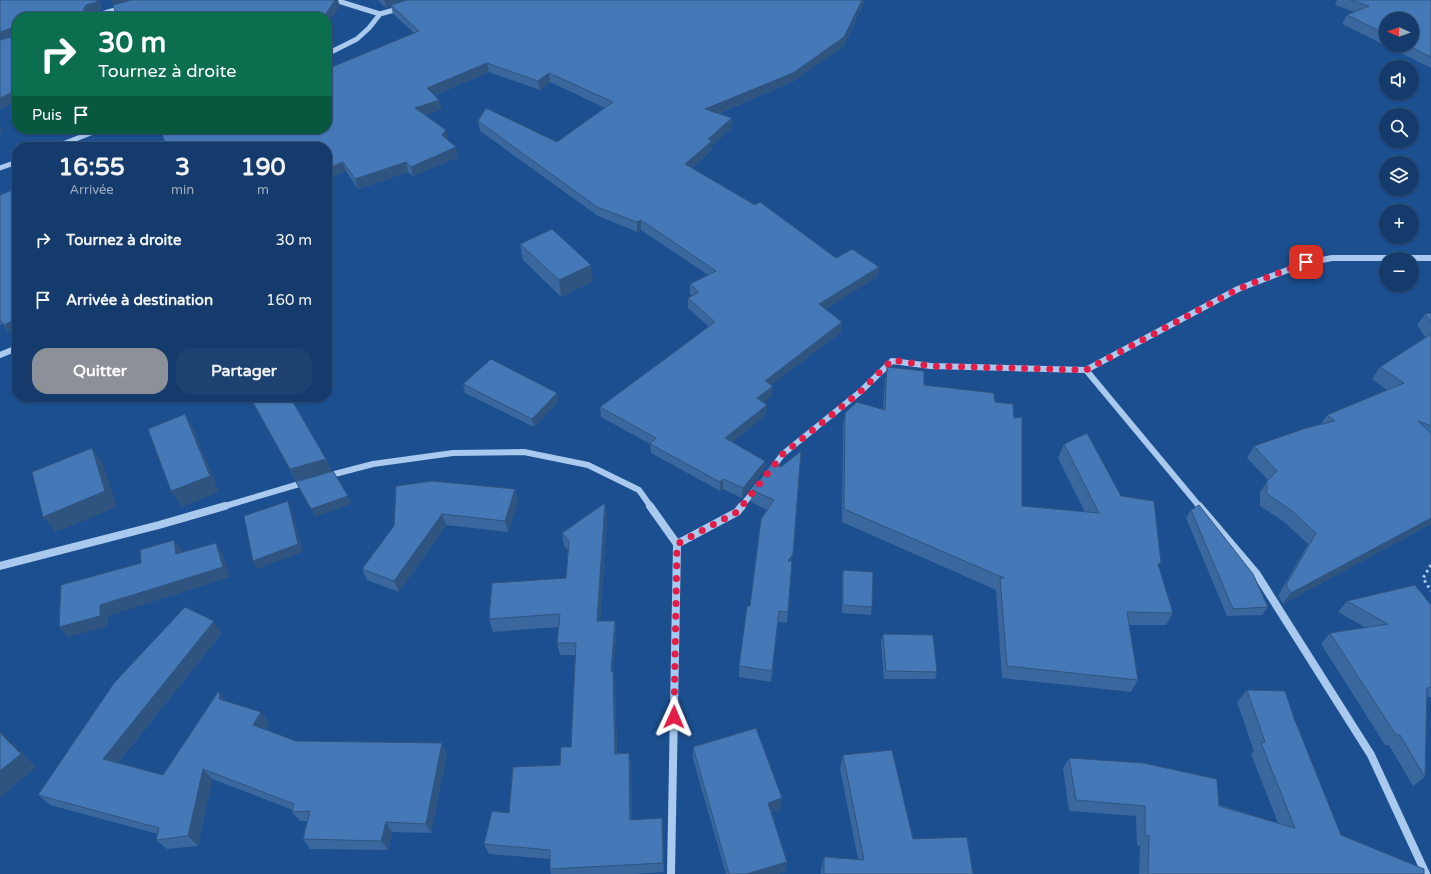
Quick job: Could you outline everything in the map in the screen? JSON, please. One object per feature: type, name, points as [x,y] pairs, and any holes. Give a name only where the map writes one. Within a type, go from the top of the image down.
[{"type":"street","points":[[335,0],[380,14],[406,6]]},
{"type":"street","points":[[109,12],[131,6]]},
{"type":"street","points":[[332,52],[357,39],[369,28],[380,14]]},
{"type":"street","points":[[68,142],[88,134]]},
{"type":"street","points":[[0,168],[12,164]]},
{"type":"street","points":[[677,544],[737,512],[783,454],[860,392],[892,360],[931,366],[1086,370],[1238,289],[1306,262],[1332,258],[1431,258]]},
{"type":"street","points":[[0,355],[12,350]]},
{"type":"street","points":[[1086,370],[1143,440],[1256,573],[1371,755],[1426,874]]},
{"type":"street","points":[[0,566],[159,525],[373,464],[453,453],[524,452],[588,465],[639,490],[677,544],[671,874]]},
{"type":"path","points":[[1431,565],[1423,578],[1431,591]]},
{"type":"building","points":[[0,0],[97,0],[97,2],[86,5],[83,10],[86,12],[12,12],[12,28],[0,32]]},
{"type":"building","points":[[131,0],[335,0],[327,12],[115,12],[113,5]]},
{"type":"building","points":[[407,0],[862,0],[844,37],[793,73],[705,109],[732,118],[708,139],[712,141],[685,164],[755,205],[760,202],[836,258],[852,249],[879,267],[819,304],[842,322],[765,381],[773,386],[757,398],[767,405],[725,438],[765,461],[743,488],[723,479],[720,482],[650,444],[656,438],[600,407],[715,322],[688,298],[699,292],[690,284],[716,271],[641,220],[637,222],[597,207],[478,121],[486,108],[557,142],[613,102],[549,73],[538,81],[487,63],[427,88],[439,100],[415,108],[446,130],[442,135],[456,147],[411,167],[406,162],[355,179],[343,162],[332,167],[332,142],[165,142],[162,134],[332,134],[332,67],[419,31],[391,5]]},
{"type":"building","points":[[1350,0],[1431,0],[1431,57],[1419,51],[1419,12],[1379,12],[1379,31],[1347,15],[1369,6]]},
{"type":"building","points":[[12,37],[12,92],[0,98],[0,40]]},
{"type":"building","points":[[12,190],[12,321],[4,325],[0,320],[0,195]]},
{"type":"building","points":[[552,229],[591,265],[559,280],[520,244]]},
{"type":"building","points":[[1431,313],[1431,322],[1425,314]]},
{"type":"building","points":[[1431,334],[1431,426],[1418,421],[1431,433],[1431,518],[1291,593],[1286,585],[1316,533],[1291,510],[1267,494],[1267,481],[1277,471],[1254,446],[1306,428],[1335,421],[1327,415],[1404,383],[1380,367]]},
{"type":"building","points":[[491,359],[557,393],[532,419],[463,384]]},
{"type":"building","points":[[887,367],[924,371],[924,385],[994,393],[995,402],[1013,404],[1014,418],[1022,417],[1022,506],[1099,513],[1064,444],[1087,433],[1121,496],[1154,501],[1161,563],[1158,564],[1173,613],[1127,612],[1138,680],[1007,666],[1000,578],[1004,578],[844,509],[845,413],[857,402],[885,410]]},
{"type":"building","points":[[253,402],[293,402],[326,459],[290,469]]},
{"type":"building","points":[[185,414],[210,476],[171,491],[148,429]]},
{"type":"building","points":[[92,448],[105,491],[43,517],[32,472]]},
{"type":"building","points":[[801,451],[793,554],[788,561],[792,561],[788,612],[779,611],[772,671],[739,666],[747,606],[750,606],[761,519],[774,500],[752,490],[773,463],[781,467]]},
{"type":"building","points":[[333,471],[348,496],[311,509],[296,482]]},
{"type":"building","points":[[432,481],[515,489],[505,521],[442,514],[394,581],[362,569],[394,526],[396,486]]},
{"type":"building","points":[[288,501],[298,544],[253,561],[244,516]]},
{"type":"building","points":[[605,503],[597,621],[615,621],[611,671],[613,671],[615,754],[629,753],[630,820],[662,818],[663,863],[550,869],[550,850],[484,844],[492,811],[509,813],[513,767],[560,765],[561,747],[571,747],[576,643],[557,643],[560,614],[489,619],[492,583],[566,578],[569,541],[562,533]]},
{"type":"building","points":[[1199,505],[1253,574],[1268,607],[1233,609],[1191,510]]},
{"type":"building","points":[[174,540],[176,554],[216,543],[223,567],[100,605],[100,616],[59,627],[61,585],[141,563],[140,550]]},
{"type":"building","points":[[843,570],[873,572],[872,607],[843,605]]},
{"type":"building","points":[[1415,585],[1431,605],[1431,687],[1427,688],[1425,777],[1400,735],[1396,735],[1330,633],[1388,624],[1347,601]]},
{"type":"building","points":[[185,607],[214,621],[103,759],[163,775],[218,692],[220,693],[219,699],[261,712],[253,725],[296,741],[442,743],[426,824],[386,822],[381,841],[303,839],[310,811],[292,812],[294,804],[203,769],[188,836],[156,840],[159,828],[38,795],[114,683]]},
{"type":"building","points":[[883,634],[933,635],[937,672],[886,671]]},
{"type":"building","points":[[1247,690],[1285,691],[1294,718],[1341,835],[1424,869],[1424,874],[1148,874],[1149,836],[1145,835],[1145,806],[1076,800],[1069,758],[1143,763],[1217,779],[1219,806],[1295,828],[1261,743],[1265,742]]},
{"type":"building","points":[[756,728],[782,798],[768,803],[787,862],[746,874],[729,874],[693,747]]},
{"type":"building","points":[[0,733],[21,754],[0,771]]},
{"type":"building","points":[[892,750],[913,839],[967,837],[973,874],[824,874],[824,857],[864,860],[843,755]]},
{"type":"route","points":[[674,717],[677,544],[737,512],[783,454],[860,392],[892,360],[931,366],[1086,370],[1238,289],[1306,262]]}]
